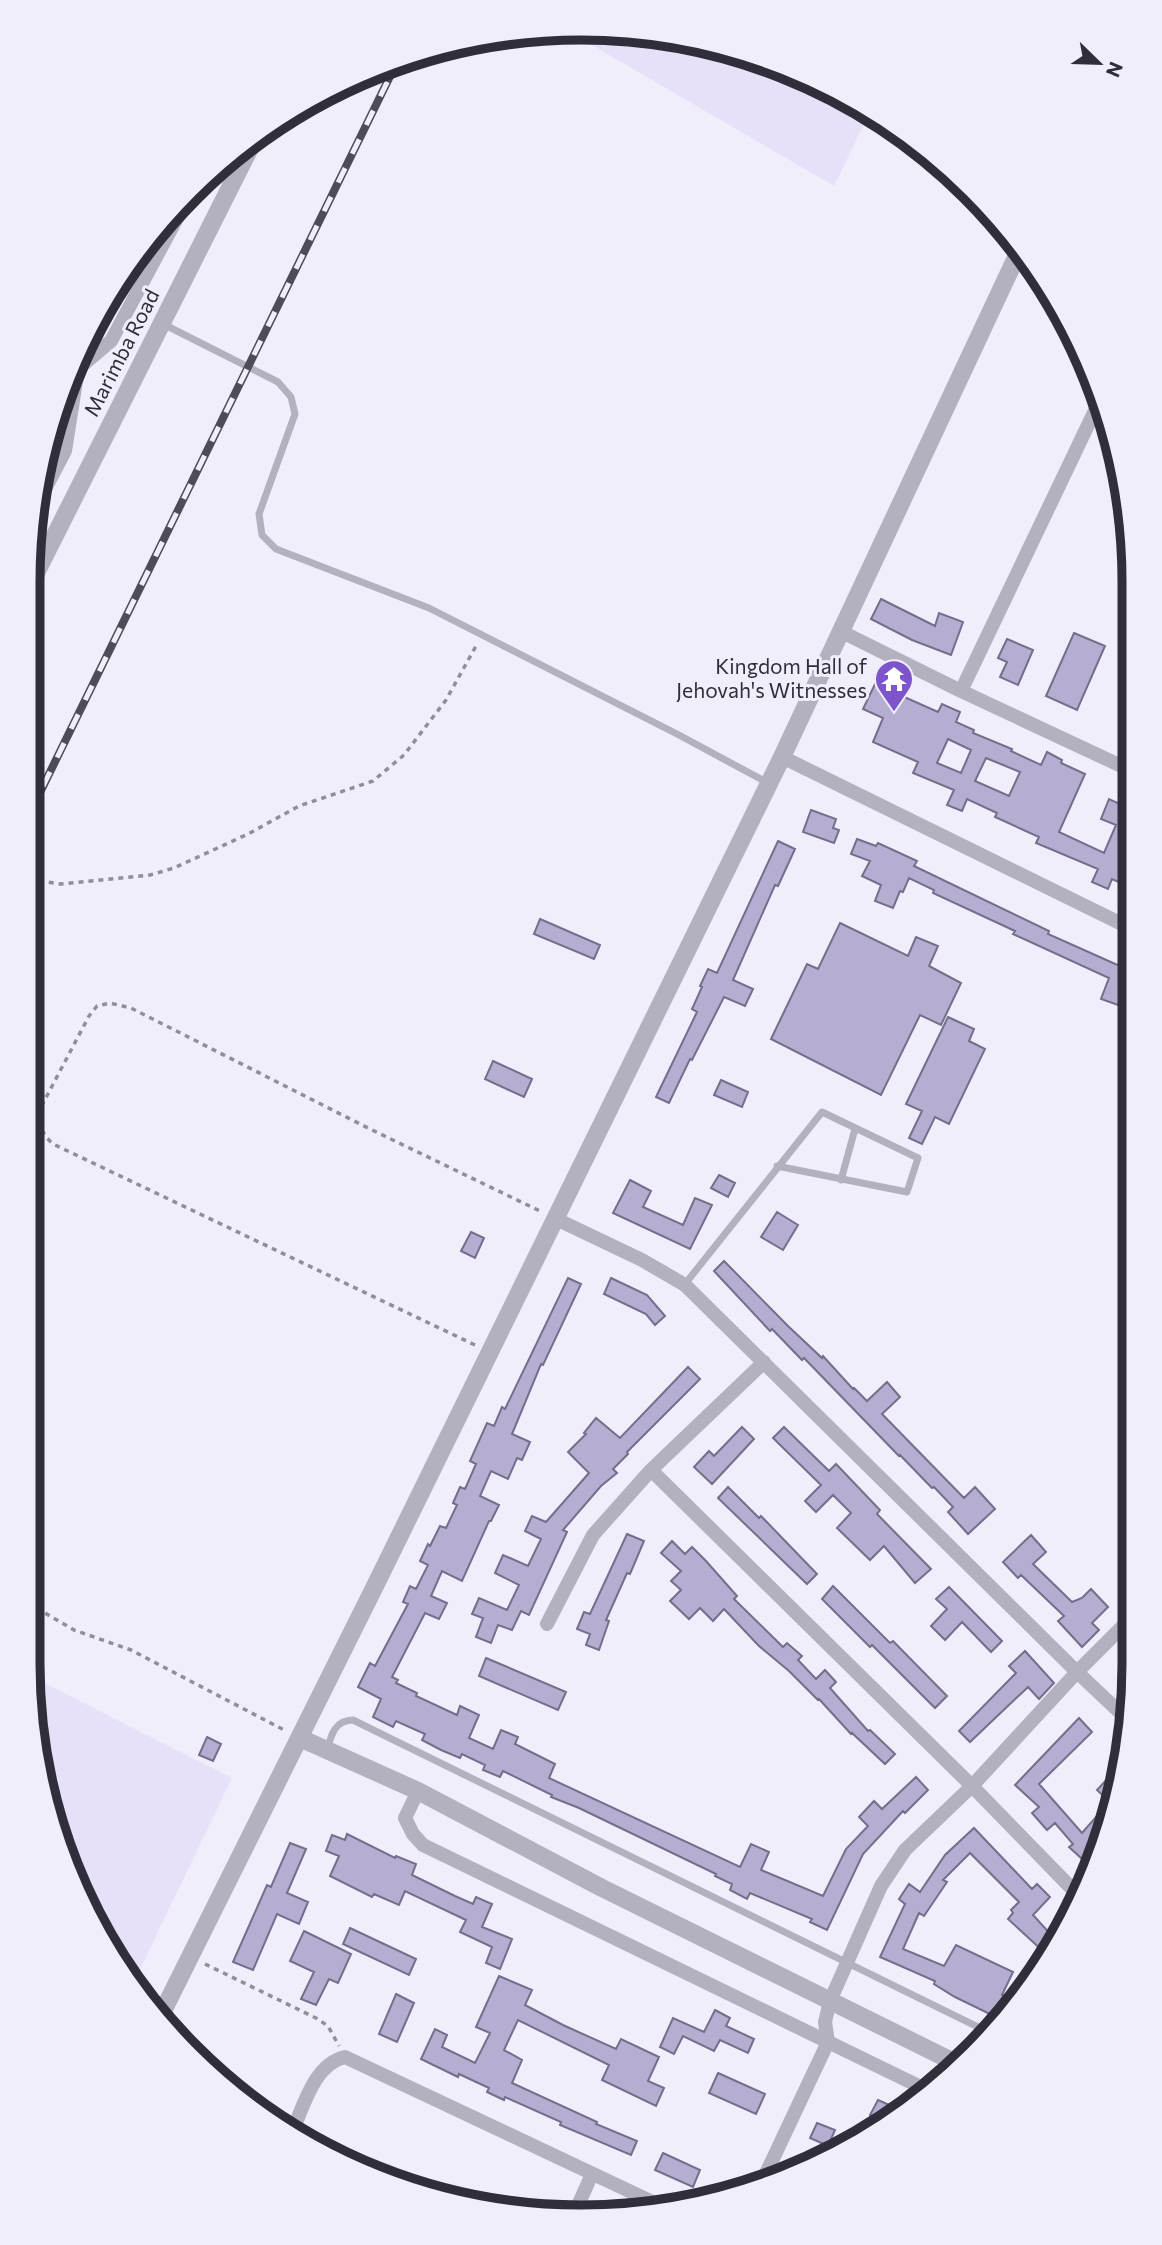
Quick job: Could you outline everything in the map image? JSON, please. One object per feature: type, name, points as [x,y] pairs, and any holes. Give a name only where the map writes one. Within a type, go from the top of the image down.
[{"type":"street","name":"Marimba Road","points":[[40,564],[244,158]]},
{"type":"street","points":[[88,359],[111,341],[174,224]]},
{"type":"street","points":[[164,2009],[769,784],[1015,259]]},
{"type":"street","points":[[50,479],[65,452],[72,399]]},
{"type":"street","points":[[961,691],[1094,412]]},
{"type":"street","points":[[840,631],[1122,766]]},
{"type":"street","points":[[782,757],[1122,924]]},
{"type":"street","points":[[554,1218],[642,1260],[684,1285],[1120,1712]]},
{"type":"street","points":[[547,1624],[593,1535],[651,1470],[764,1362]]},
{"type":"street","points":[[651,1470],[972,1786],[1072,1889]]},
{"type":"street","points":[[767,2172],[828,2042],[825,2022],[830,2001],[881,1886],[905,1850],[972,1786],[1122,1627]]},
{"type":"street","points":[[300,1738],[328,1748],[418,1791],[602,1888],[949,2060]]},
{"type":"street","points":[[418,1791],[405,1818],[423,1845],[919,2086]]},
{"type":"street","points":[[296,2123],[319,2074],[335,2059],[345,2057],[649,2200]]},
{"type":"street","points":[[578,2205],[592,2174]]},
{"type":"lane","points":[[162,324],[278,382],[291,397],[295,414],[259,514],[262,534],[276,549],[429,608],[679,735],[769,784]]},
{"type":"lane","points":[[684,1285],[777,1166],[822,1112],[918,1158],[907,1192],[777,1166]]},
{"type":"lane","points":[[841,1180],[855,1129]]},
{"type":"lane","points":[[328,1748],[331,1735],[337,1726],[345,1720],[353,1720],[981,2028]]},
{"type":"path","points":[[40,881],[60,884],[150,875],[173,868],[248,834],[299,806],[373,781],[404,755],[446,700],[482,635]]},
{"type":"path","points":[[40,1109],[89,1016],[97,1006],[110,1003],[131,1008],[370,1129],[554,1218]]},
{"type":"path","points":[[40,1128],[53,1144],[489,1352]]},
{"type":"path","points":[[40,1610],[74,1630],[131,1650],[300,1738]]},
{"type":"path","points":[[190,1956],[316,2018],[328,2026],[345,2057]]},
{"type":"shaded area","points":[[584,40],[652,45],[721,59],[788,81],[851,113],[865,122],[834,186]]},
{"type":"shaded area","points":[[40,1681],[232,1778],[138,1974],[96,1903],[69,1838],[51,1769]]},
{"type":"building","points":[[881,599],[935,626],[939,613],[963,622],[951,655],[912,640],[871,619]]},
{"type":"building","points":[[1074,633],[1105,646],[1077,710],[1046,696]]},
{"type":"building","points":[[1007,639],[1033,650],[1018,685],[1000,677],[1007,662],[998,658]]},
{"type":"building","points":[[875,684],[938,712],[942,704],[960,712],[956,722],[974,730],[973,733],[1012,749],[1011,751],[1041,765],[1047,752],[1062,760],[1061,763],[1085,774],[1059,832],[1104,853],[1116,825],[1101,819],[1109,799],[1122,805],[1122,883],[1112,879],[1108,889],[1092,882],[1098,869],[1036,843],[1039,837],[995,817],[997,813],[967,799],[962,811],[947,805],[954,790],[913,773],[918,762],[873,742],[883,718],[863,709]],"holes":[[[948,739],[971,750],[961,773],[937,763]],[[986,758],[1020,772],[1009,796],[975,781]]]},
{"type":"building","points":[[811,810],[836,819],[833,828],[839,830],[834,843],[803,832]]},
{"type":"building","points":[[857,839],[876,846],[878,843],[917,861],[914,866],[1049,931],[1048,934],[1122,967],[1122,994],[1118,1005],[1101,999],[1109,978],[1013,934],[1015,931],[933,893],[934,890],[909,878],[893,908],[875,901],[881,885],[862,876],[870,861],[851,854]]},
{"type":"building","points":[[778,841],[795,849],[778,886],[775,885],[733,980],[753,989],[745,1006],[724,997],[669,1103],[656,1097],[697,1012],[692,1009],[702,987],[700,986],[708,969],[717,973]]},
{"type":"building","points":[[540,919],[600,945],[594,959],[534,934]]},
{"type":"building","points":[[840,923],[908,956],[916,937],[938,946],[929,966],[961,983],[941,1025],[920,1015],[881,1095],[771,1039],[807,964],[818,969]]},
{"type":"building","points":[[948,1017],[974,1029],[969,1041],[985,1049],[949,1124],[935,1117],[922,1144],[909,1138],[922,1111],[906,1104]]},
{"type":"building","points":[[493,1061],[532,1079],[524,1097],[485,1079]]},
{"type":"building","points":[[721,1080],[748,1092],[742,1107],[714,1095]]},
{"type":"building","points":[[719,1175],[735,1183],[728,1197],[711,1188]]},
{"type":"building","points":[[630,1180],[651,1191],[643,1207],[683,1225],[695,1198],[712,1205],[690,1249],[613,1213]]},
{"type":"building","points":[[777,1212],[798,1225],[783,1250],[761,1237]]},
{"type":"building","points":[[471,1232],[484,1238],[475,1258],[461,1251]]},
{"type":"building","points":[[724,1261],[867,1401],[887,1382],[900,1397],[882,1414],[964,1498],[975,1487],[995,1509],[968,1534],[948,1512],[953,1507],[934,1487],[899,1456],[804,1358],[802,1360],[772,1329],[770,1331],[714,1271]]},
{"type":"building","points":[[568,1278],[581,1284],[543,1365],[541,1364],[512,1434],[530,1442],[522,1460],[517,1458],[508,1479],[491,1471],[480,1496],[499,1505],[462,1581],[442,1571],[431,1596],[447,1603],[439,1619],[425,1613],[392,1677],[398,1680],[396,1683],[417,1693],[416,1696],[457,1715],[460,1706],[479,1715],[469,1738],[493,1749],[501,1730],[518,1737],[515,1744],[555,1764],[549,1778],[740,1867],[751,1844],[769,1852],[761,1870],[823,1896],[846,1849],[868,1826],[859,1817],[874,1801],[882,1809],[916,1777],[928,1790],[905,1813],[903,1811],[863,1854],[827,1930],[810,1922],[812,1919],[750,1893],[747,1899],[730,1890],[732,1884],[715,1876],[716,1874],[551,1797],[552,1795],[503,1771],[500,1777],[483,1770],[485,1765],[462,1754],[460,1758],[441,1750],[422,1740],[425,1734],[396,1721],[393,1727],[373,1717],[381,1699],[358,1687],[370,1663],[375,1666],[408,1604],[403,1602],[410,1586],[416,1589],[428,1565],[420,1561],[440,1526],[446,1528],[457,1505],[453,1503],[460,1487],[465,1489],[476,1464],[470,1461],[487,1423],[494,1426],[502,1407],[505,1409]]},
{"type":"building","points":[[611,1278],[647,1295],[665,1316],[655,1325],[646,1314],[604,1294]]},
{"type":"building","points":[[688,1367],[700,1379],[627,1452],[613,1469],[617,1473],[601,1486],[563,1530],[567,1532],[529,1615],[521,1611],[512,1630],[498,1625],[491,1643],[476,1637],[483,1618],[472,1614],[479,1598],[507,1610],[519,1585],[495,1573],[503,1555],[528,1566],[541,1539],[525,1531],[532,1516],[546,1522],[589,1473],[568,1452],[586,1434],[584,1433],[596,1418],[620,1438]]},
{"type":"building","points":[[742,1427],[754,1439],[712,1484],[694,1467],[709,1451],[714,1456]]},
{"type":"building","points":[[784,1427],[829,1471],[836,1464],[880,1510],[877,1514],[931,1569],[915,1583],[884,1546],[870,1560],[837,1528],[851,1513],[833,1495],[816,1512],[805,1501],[821,1485],[773,1438]]},
{"type":"building","points":[[728,1487],[759,1518],[761,1516],[817,1574],[807,1584],[718,1498]]},
{"type":"building","points":[[627,1534],[644,1541],[606,1620],[609,1621],[599,1650],[586,1645],[590,1634],[577,1629],[584,1612],[590,1614]]},
{"type":"building","points":[[1031,1535],[1046,1552],[1033,1564],[1072,1602],[1082,1598],[1091,1589],[1108,1607],[1092,1623],[1099,1630],[1082,1647],[1058,1621],[1064,1616],[1021,1575],[1018,1578],[1003,1562]]},
{"type":"building","points":[[672,1541],[685,1554],[692,1547],[737,1596],[734,1599],[783,1647],[787,1643],[802,1656],[798,1660],[816,1679],[825,1670],[836,1682],[830,1688],[868,1731],[895,1754],[885,1764],[851,1734],[819,1699],[759,1646],[724,1609],[713,1621],[700,1608],[689,1619],[670,1601],[681,1590],[671,1581],[681,1571],[661,1553]]},
{"type":"building","points":[[833,1586],[947,1696],[935,1708],[822,1599]]},
{"type":"building","points":[[949,1587],[1002,1641],[991,1652],[962,1622],[945,1640],[931,1626],[947,1609],[936,1599]]},
{"type":"building","points":[[1025,1651],[1054,1683],[1039,1699],[1028,1687],[970,1742],[959,1731],[1016,1673],[1009,1666]]},
{"type":"building","points":[[486,1658],[566,1692],[558,1710],[479,1676]]},
{"type":"building","points":[[1079,1718],[1092,1732],[1039,1784],[1082,1833],[1101,1812],[1085,1861],[1069,1847],[1073,1844],[1055,1823],[1047,1830],[1032,1813],[1039,1807],[1015,1785]]},
{"type":"building","points":[[207,1737],[221,1744],[213,1761],[199,1755]]},
{"type":"building","points":[[1109,1777],[1105,1797],[1097,1790]]},
{"type":"building","points":[[974,1828],[1032,1889],[1037,1884],[1050,1897],[1033,1915],[1050,1933],[1040,1949],[1008,1919],[1013,1913],[1011,1910],[1019,1902],[970,1853],[943,1880],[947,1882],[924,1916],[919,1913],[903,1949],[944,1966],[956,1945],[1013,1972],[1002,1995],[1007,1997],[992,2015],[955,1997],[934,1984],[935,1981],[880,1957],[905,1904],[899,1899],[909,1884],[920,1892],[945,1855]]},
{"type":"building","points":[[347,1834],[395,1858],[396,1856],[416,1864],[412,1875],[455,1896],[473,1904],[476,1897],[492,1904],[482,1927],[512,1939],[500,1969],[486,1963],[492,1947],[460,1932],[466,1920],[405,1891],[399,1905],[374,1894],[372,1897],[330,1876],[339,1856],[326,1851],[332,1835],[345,1840]]},
{"type":"building","points":[[290,1843],[306,1849],[287,1893],[308,1902],[299,1924],[277,1914],[253,1970],[233,1962],[267,1885],[271,1887]]},
{"type":"building","points":[[350,1928],[416,1959],[409,1975],[343,1944]]},
{"type":"building","points":[[304,1931],[351,1954],[338,1983],[329,1979],[316,2005],[301,1999],[314,1972],[290,1961]]},
{"type":"building","points":[[499,1976],[532,1990],[525,2005],[563,2025],[616,2049],[621,2039],[659,2057],[648,2081],[664,2088],[656,2106],[602,2080],[609,2065],[518,2020],[504,2050],[522,2060],[512,2083],[637,2141],[631,2155],[560,2125],[561,2122],[505,2097],[504,2100],[487,2092],[489,2088],[421,2059],[435,2029],[447,2035],[442,2047],[475,2063],[490,2033],[476,2027]]},
{"type":"building","points":[[396,1994],[414,2003],[397,2042],[379,2034]]},
{"type":"building","points":[[715,2010],[730,2018],[726,2026],[754,2039],[748,2053],[720,2040],[714,2051],[683,2036],[674,2054],[660,2047],[673,2018],[704,2032]]},
{"type":"building","points":[[718,2073],[765,2094],[756,2114],[709,2093]]},
{"type":"building","points":[[878,2100],[892,2106],[875,2118],[870,2115]]},
{"type":"building","points":[[817,2123],[835,2130],[827,2145],[810,2138]]},
{"type":"building","points":[[663,2153],[700,2170],[693,2187],[655,2170]]},
{"type":"railway","points":[[40,792],[391,75]]},
{"type":"place","name":"Kingdom Hall of Jehovah's Witnesses","points":[[894,713]]}]
